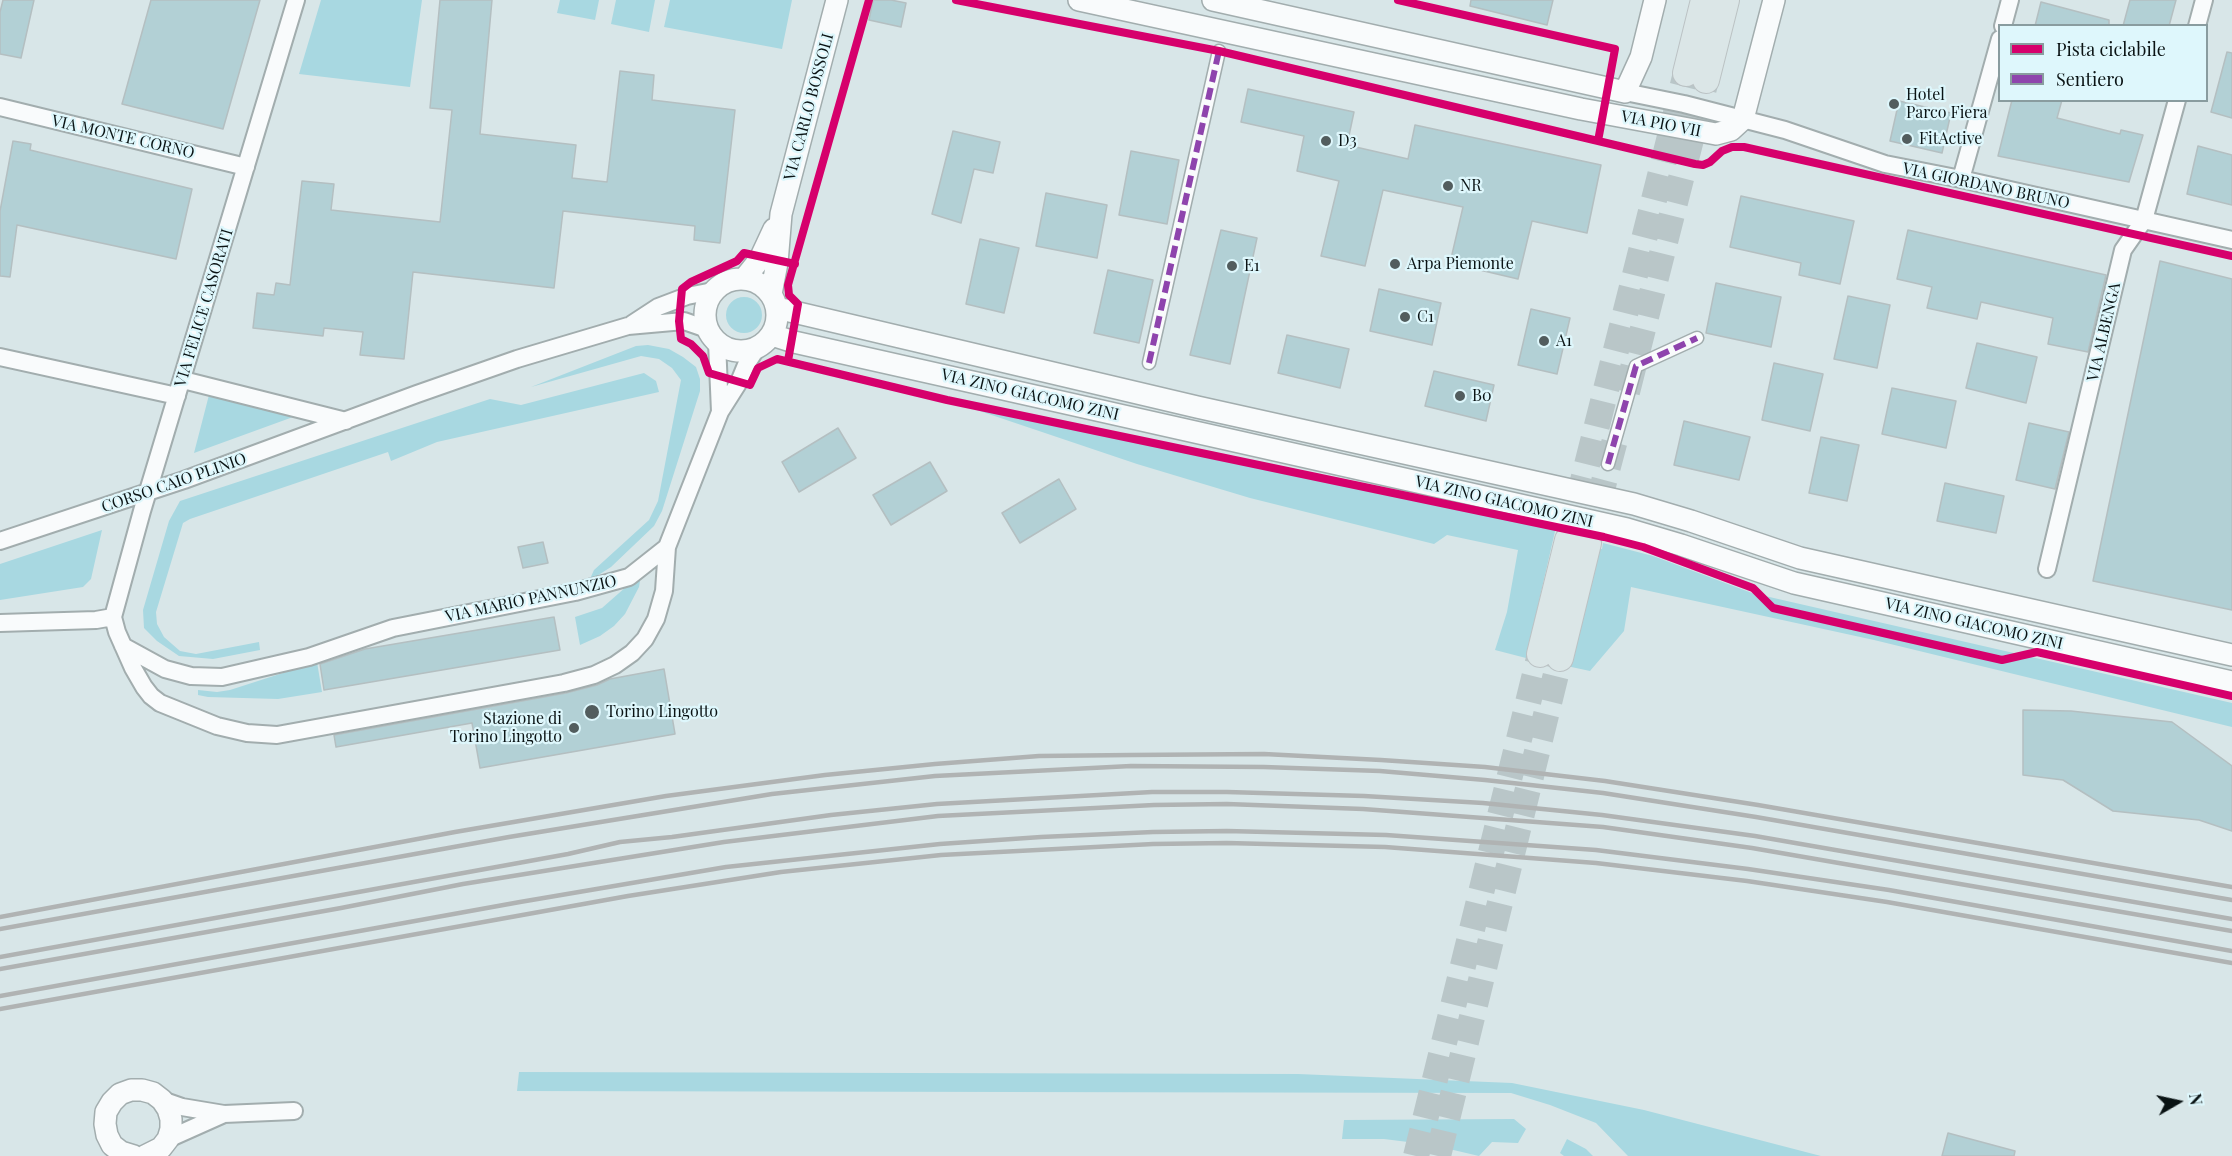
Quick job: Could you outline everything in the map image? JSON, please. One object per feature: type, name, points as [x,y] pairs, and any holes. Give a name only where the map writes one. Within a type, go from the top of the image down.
[{"type":"main road","points":[[1704,0],[1696,76],[1726,0]]},
{"type":"main road","points":[[1550,656],[1578,541]]},
{"type":"street","name":"VIA FELICE CASORATI","points":[[113,617],[296,0]]},
{"type":"street","name":"VIA CARLO BOSSOLI","points":[[744,279],[760,260],[781,214],[837,0]]},
{"type":"street","name":"VIA PIO VII","points":[[1079,0],[1581,109],[1701,132],[1716,134],[1731,130],[1743,119]]},
{"type":"street","name":"VIA PIO VII","points":[[1213,0],[1246,4],[1743,119]]},
{"type":"street","points":[[1624,92],[1641,57],[1655,0]]},
{"type":"street","points":[[1743,119],[1774,0]]},
{"type":"street","points":[[2004,24],[2010,0]]},
{"type":"street","points":[[2199,24],[2205,0]]},
{"type":"street","points":[[1961,179],[1998,46]]},
{"type":"street","points":[[1149,363],[1219,51]]},
{"type":"street","name":"VIA ALBENGA","points":[[2047,569],[2123,250],[2144,220],[2176,102]]},
{"type":"street","name":"VIA MONTE CORNO","points":[[0,108],[246,167]]},
{"type":"street","name":"VIA GIORDANO BRUNO","points":[[1743,119],[1785,130],[1885,164],[2232,240]]},
{"type":"street","name":"VIA CARLO BOSSOLI","points":[[774,301],[781,214]]},
{"type":"street","points":[[0,623],[96,620],[113,617],[123,646],[144,687],[160,703],[232,730],[277,735],[594,675],[615,665],[632,653],[645,639],[656,619],[664,591],[667,547],[720,412],[740,382],[746,365],[776,324],[774,301],[762,286],[744,279],[722,284],[713,291],[705,310],[712,336],[720,412]]},
{"type":"street","name":"CORSO CAIO PLINIO","points":[[628,326],[658,307],[687,296],[713,291]]},
{"type":"street","name":"VIA ZINO GIACOMO ZINI","points":[[774,301],[1197,407],[1634,504],[1800,558],[2232,655]]},
{"type":"street","name":"CORSO CAIO PLINIO","points":[[0,541],[184,480],[499,364],[628,326],[684,321],[712,336]]},
{"type":"street","points":[[712,336],[725,348],[737,352],[764,342]]},
{"type":"street","points":[[1608,464],[1636,366],[1697,338]]},
{"type":"street","name":"VIA ZINO GIACOMO ZINI","points":[[764,342],[794,342],[1627,530],[1681,545],[1794,583],[2232,682]]},
{"type":"street","points":[[0,357],[180,388],[346,421]]},
{"type":"street","name":"VIA MARIO PANNUNZIO","points":[[123,646],[165,669],[191,676],[222,677],[309,657],[393,628],[561,596],[629,577],[667,547]]},
{"type":"street","points":[[123,1154],[107,1135],[106,1112],[112,1102],[131,1090],[153,1093],[168,1108],[171,1129],[155,1151]]},
{"type":"street","points":[[162,1100],[182,1107],[224,1114],[294,1111]]},
{"type":"street","points":[[155,1151],[224,1114]]},
{"type":"shaded area","points":[[321,0],[422,0],[410,87],[299,74]]},
{"type":"shaded area","points":[[560,0],[599,0],[595,20],[557,13]]},
{"type":"shaded area","points":[[616,0],[655,0],[649,32],[611,24]]},
{"type":"shaded area","points":[[670,0],[792,0],[782,49],[664,27]]},
{"type":"shaded area","points":[[744,297],[757,302],[762,315],[757,328],[744,333],[731,328],[726,315],[731,302]]},
{"type":"shaded area","points":[[648,345],[669,349],[696,367],[700,379],[700,391],[662,511],[654,526],[611,567],[589,581],[594,570],[649,520],[658,501],[681,380],[672,368],[659,359],[641,356],[531,387],[636,346]]},
{"type":"shaded area","points":[[644,373],[656,381],[659,392],[437,442],[391,461],[388,452],[190,519],[183,523],[156,612],[157,624],[164,637],[180,651],[196,654],[259,642],[260,650],[213,659],[179,656],[157,641],[144,628],[143,610],[169,521],[180,501],[490,399],[521,405]]},
{"type":"shaded area","points":[[209,395],[293,417],[194,453]]},
{"type":"shaded area","points":[[947,400],[1556,527],[1526,658],[1495,650],[1507,612],[1518,550],[1447,535],[1434,544],[1250,498],[1137,464]]},
{"type":"shaded area","points":[[102,530],[91,579],[83,587],[0,600],[0,564]]},
{"type":"shaded area","points":[[1603,543],[1653,556],[1752,593],[2232,703],[2232,727],[1874,640],[1631,587],[1624,631],[1590,671],[1562,665],[1590,546],[1602,549]]},
{"type":"shaded area","points":[[635,579],[640,581],[639,587],[625,614],[600,636],[580,645],[575,617],[602,608]]},
{"type":"shaded area","points":[[317,662],[322,692],[278,699],[198,695],[198,690],[217,692],[230,690]]},
{"type":"shaded area","points":[[519,1072],[1298,1074],[1512,1083],[1644,1110],[1821,1156],[1628,1156],[1596,1123],[1511,1093],[517,1091]]},
{"type":"shaded area","points":[[1514,1119],[1526,1129],[1518,1143],[1492,1142],[1479,1156],[1432,1145],[1384,1139],[1342,1139],[1344,1120]]},
{"type":"shaded area","points":[[1567,1139],[1586,1149],[1593,1156],[1564,1156],[1560,1153]]},
{"type":"building","points":[[3,0],[34,0],[21,58],[0,54],[0,12]]},
{"type":"building","points":[[151,0],[260,0],[223,129],[122,104]]},
{"type":"building","points":[[440,0],[492,0],[480,134],[576,145],[572,178],[607,182],[620,71],[654,75],[652,100],[735,110],[720,243],[694,240],[695,226],[563,211],[554,288],[413,272],[404,359],[360,355],[363,332],[324,328],[323,336],[253,328],[257,293],[274,295],[276,283],[290,285],[302,181],[334,184],[331,210],[440,222],[452,110],[430,108]]},
{"type":"building","points":[[873,0],[906,3],[901,27],[869,20]]},
{"type":"building","points":[[1471,0],[1553,0],[1547,25],[1470,6]]},
{"type":"building","points":[[2130,0],[2176,0],[2170,24],[2124,24]]},
{"type":"building","points":[[2041,2],[2109,20],[2109,24],[2036,24]]},
{"type":"building","points":[[2227,52],[2232,53],[2232,118],[2211,112]]},
{"type":"building","points":[[1248,89],[1354,112],[1347,145],[1408,159],[1415,125],[1601,165],[1587,233],[1532,221],[1518,279],[1450,263],[1463,207],[1383,190],[1365,266],[1321,256],[1339,181],[1297,171],[1304,136],[1241,122]]},
{"type":"building","points":[[1899,101],[1951,113],[1942,153],[1890,141]]},
{"type":"building","points":[[2012,102],[2061,102],[2057,118],[2120,134],[2121,130],[2143,135],[2129,182],[1998,156]]},
{"type":"building","points":[[953,131],[1000,142],[993,173],[974,169],[961,223],[932,214]]},
{"type":"building","points":[[13,141],[31,144],[30,150],[192,189],[176,259],[17,225],[10,277],[0,276],[0,211]]},
{"type":"building","points":[[2198,146],[2232,155],[2232,205],[2187,194]]},
{"type":"building","points":[[1131,151],[1179,160],[1167,224],[1119,215]]},
{"type":"building","points":[[1046,193],[1107,205],[1097,258],[1036,246]]},
{"type":"building","points":[[1741,196],[1854,221],[1840,284],[1799,275],[1801,263],[1730,247]]},
{"type":"building","points":[[1221,230],[1257,238],[1230,364],[1190,355]]},
{"type":"building","points":[[1908,230],[2106,275],[2088,352],[2048,344],[2053,318],[1981,302],[1977,319],[1927,308],[1932,287],[1897,279]]},
{"type":"building","points":[[980,239],[1019,248],[1004,313],[966,304]]},
{"type":"building","points":[[2160,261],[2232,279],[2232,610],[2093,581]]},
{"type":"building","points":[[1108,270],[1153,280],[1139,343],[1094,333]]},
{"type":"building","points":[[1716,283],[1781,297],[1771,347],[1706,333]]},
{"type":"building","name":"C1","points":[[1379,289],[1441,303],[1432,345],[1370,331]]},
{"type":"building","points":[[1848,296],[1890,305],[1877,368],[1834,359]]},
{"type":"building","name":"A1","points":[[1531,309],[1570,318],[1557,374],[1518,365]]},
{"type":"building","points":[[1287,335],[1349,349],[1340,388],[1278,373]]},
{"type":"building","points":[[1977,343],[2037,357],[2026,403],[1966,388]]},
{"type":"building","points":[[1774,363],[1823,374],[1810,431],[1762,420]]},
{"type":"building","name":"B0","points":[[1434,371],[1494,385],[1486,421],[1425,406]]},
{"type":"building","points":[[1892,388],[1956,401],[1946,448],[1882,434]]},
{"type":"building","points":[[1684,421],[1750,437],[1739,480],[1674,465]]},
{"type":"building","points":[[2029,423],[2069,432],[2055,489],[2016,480]]},
{"type":"building","points":[[838,428],[856,458],[799,492],[782,462]]},
{"type":"building","points":[[1821,437],[1859,445],[1847,501],[1809,493]]},
{"type":"building","points":[[930,462],[947,491],[891,525],[873,495]]},
{"type":"building","points":[[1059,479],[1076,509],[1020,543],[1002,513]]},
{"type":"building","points":[[1945,483],[2004,496],[1996,533],[1937,521]]},
{"type":"building","points":[[543,542],[548,563],[523,568],[518,547]]},
{"type":"building","points":[[554,617],[560,650],[324,690],[320,664],[365,649]]},
{"type":"building","name":"Stazione di Torino Lingotto","points":[[664,669],[675,734],[480,768],[472,723],[336,747],[334,735],[566,693],[610,679]]},
{"type":"building","points":[[2023,710],[2071,711],[2172,722],[2232,766],[2232,831],[2199,820],[2113,811],[2063,780],[2023,775]]},
{"type":"building","points":[[1948,1133],[2015,1151],[2014,1156],[1942,1156]]},
{"type":"tunnel","points":[[1568,540],[1686,73]]},
{"type":"tunnel","points":[[1627,392],[1706,80]]},
{"type":"tunnel","points":[[1588,543],[1616,436]]},
{"type":"tunnel","points":[[1416,1156],[1540,654]]},
{"type":"tunnel","points":[[1438,1156],[1560,658]]},
{"type":"railway","points":[[0,917],[455,832],[666,796],[825,775],[1039,756],[1264,754],[1485,767],[1605,781],[1758,805],[2232,887]]},
{"type":"railway","points":[[0,929],[509,837],[772,794],[935,776],[1131,766],[1380,771],[1603,793],[1756,817],[2232,900]]},
{"type":"railway","points":[[0,957],[568,854],[620,842],[937,804],[1152,792],[1364,796],[1483,803],[1602,815],[1755,836],[2232,919]]},
{"type":"railway","points":[[0,969],[463,884],[724,842],[938,816],[1154,805],[1227,804],[1363,809],[1603,827],[1752,848],[2232,931]]},
{"type":"railway","points":[[0,996],[726,867],[940,844],[1153,832],[1227,831],[1386,835],[1596,850],[1889,890],[2232,951]]},
{"type":"railway","points":[[0,1009],[628,896],[781,872],[941,855],[1153,844],[1227,843],[1385,847],[1596,863],[1747,881],[1887,902],[2232,963]]},
{"type":"marked path","points":[[1149,363],[1219,51]]},
{"type":"marked path","points":[[1608,464],[1636,366],[1697,338]]},
{"type":"cycle path","points":[[788,361],[798,304],[789,295],[788,285],[869,0]]},
{"type":"cycle path","points":[[956,0],[1219,51],[1695,164],[1703,165],[1710,162],[1722,151],[1732,147],[1744,147],[2232,256]]},
{"type":"cycle path","points":[[1398,0],[1615,49],[1598,141]]},
{"type":"cycle path","points":[[795,264],[744,253],[737,261],[691,282],[682,289],[679,321],[681,339],[691,344],[703,356],[709,373],[750,385],[758,368],[777,359],[947,400],[1604,537],[1643,547],[1753,588],[1773,608],[2002,660],[2037,652],[2232,696]]},
{"type":"place","name":"Hotel Parco Fiera","points":[[1894,104]]},
{"type":"place","name":"FitActive","points":[[1907,139]]},
{"type":"place","name":"D3","points":[[1326,141]]},
{"type":"place","name":"NR","points":[[1448,186]]},
{"type":"place","name":"Arpa Piemonte","points":[[1395,264]]},
{"type":"place","name":"E1","points":[[1232,266]]},
{"type":"place","name":"C1","points":[[1405,317]]},
{"type":"place","name":"A1","points":[[1544,341]]},
{"type":"place","name":"B0","points":[[1460,396]]},
{"type":"place","name":"Torino Lingotto","points":[[592,712]]},
{"type":"place","name":"Stazione di Torino Lingotto","points":[[574,728]]}]
